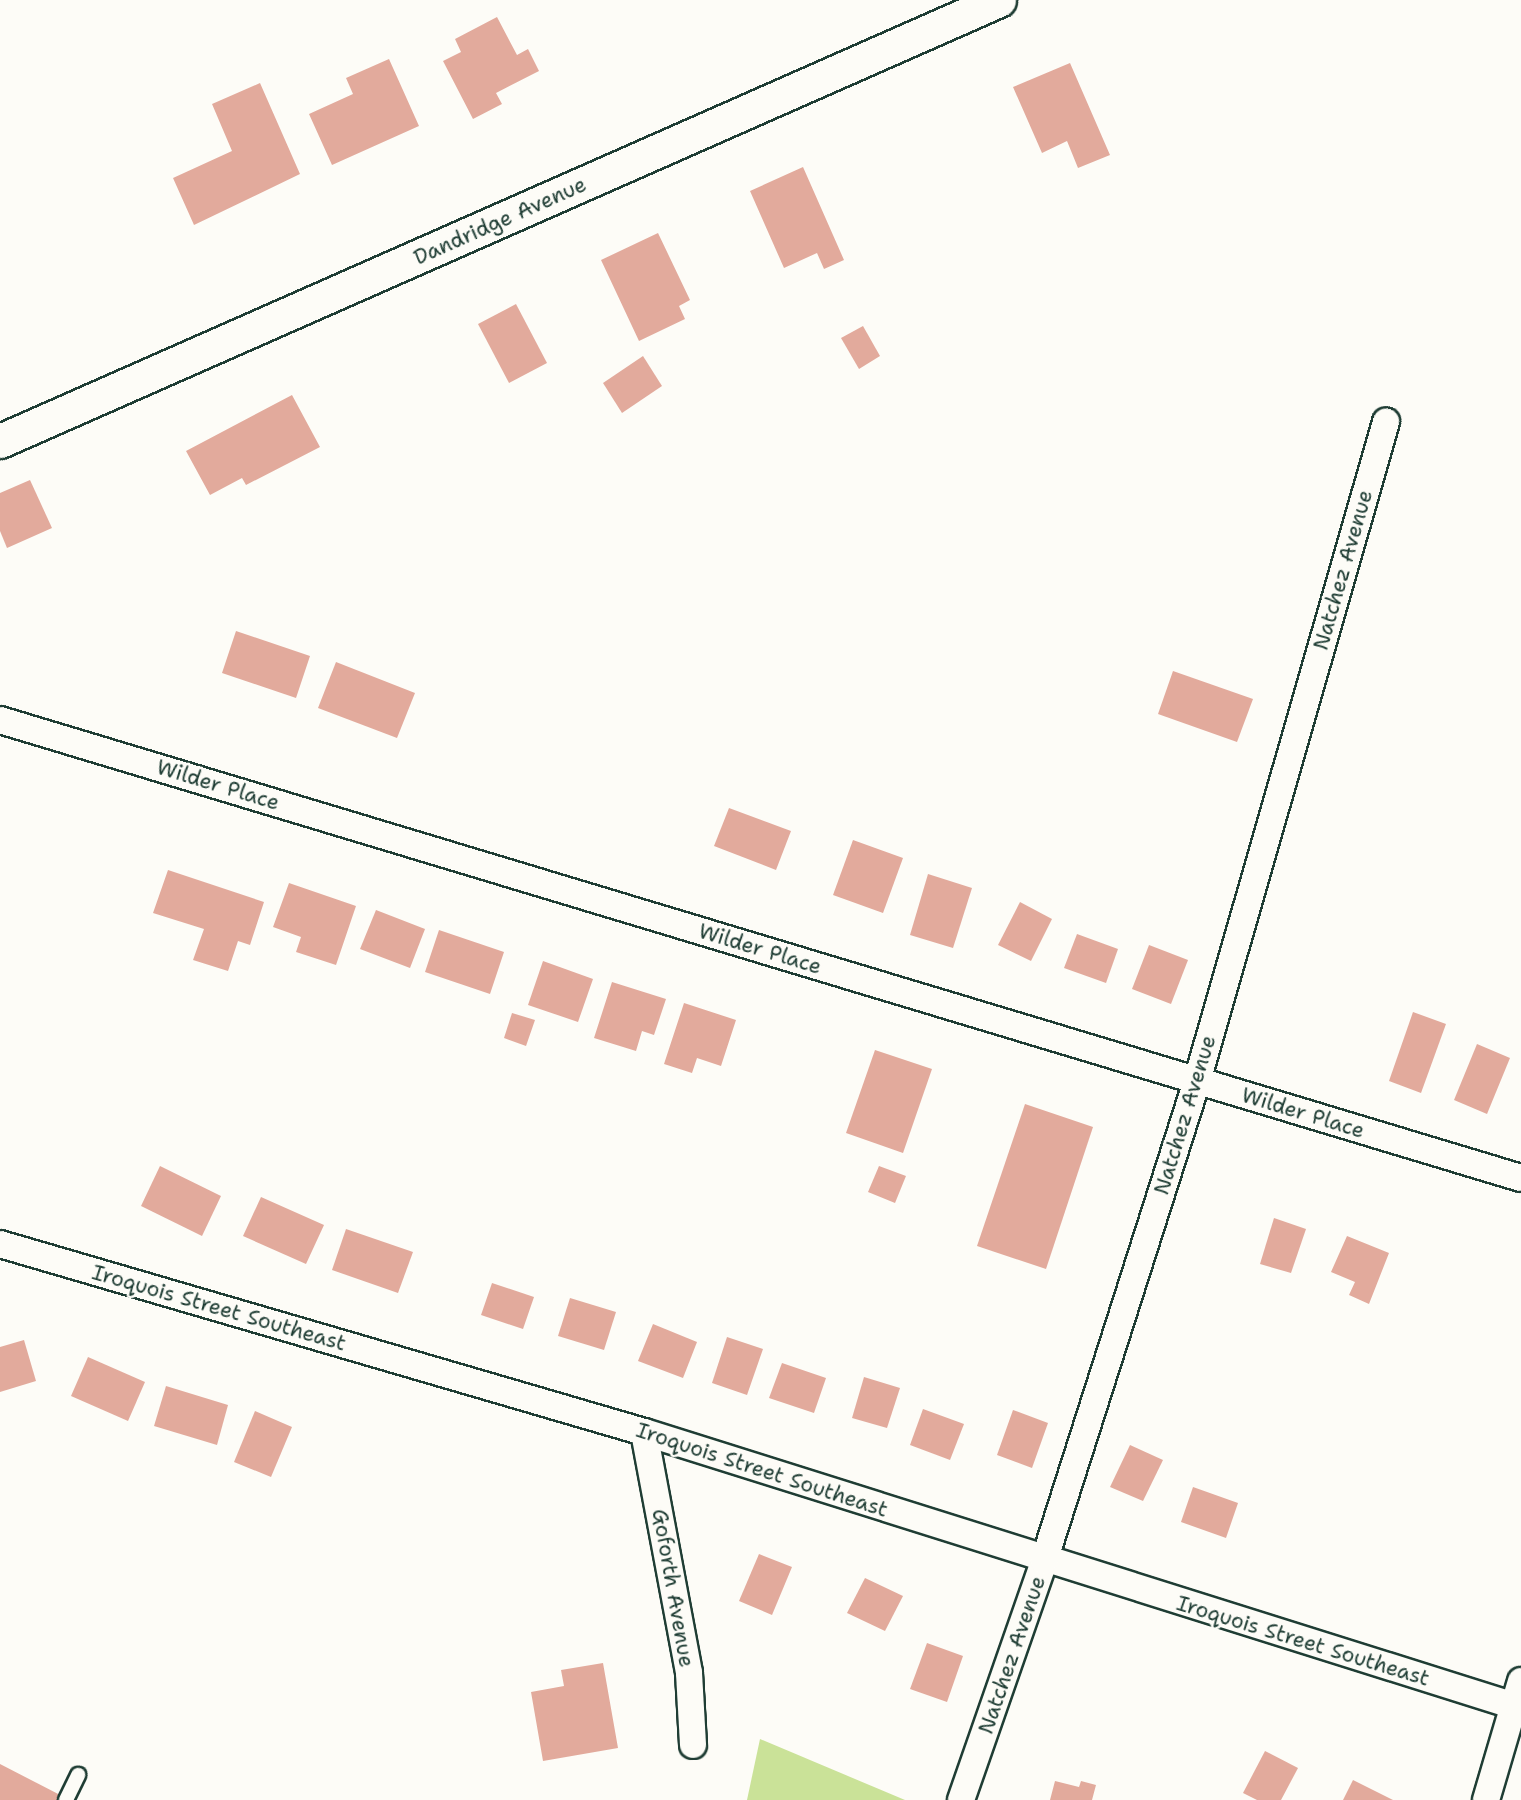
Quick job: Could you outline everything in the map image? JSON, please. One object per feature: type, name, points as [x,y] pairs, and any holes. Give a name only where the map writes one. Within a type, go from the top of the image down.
[{"type":"street","name":"Dandridge Avenue","points":[[0,441],[999,0]]},
{"type":"street","name":"Natchez Avenue","points":[[961,1800],[1044,1561],[1197,1081],[1385,422]]},
{"type":"street","name":"Wilder Place","points":[[0,720],[1521,1178]]},
{"type":"street","name":"Iroquois Street Southeast","points":[[0,1244],[645,1432],[1044,1561],[1518,1698]]},
{"type":"street","name":"Goforth Avenue","points":[[645,1432],[689,1672],[693,1745]]},
{"type":"street","points":[[1486,1800],[1518,1698]]},
{"type":"lane","points":[[66,1800],[78,1775]]},
{"type":"green space","points":[[760,1739],[905,1800],[747,1800]]},
{"type":"building","points":[[497,17],[517,55],[528,49],[539,71],[496,93],[502,104],[473,119],[443,61],[461,52],[455,39]]},
{"type":"building","points":[[389,59],[419,126],[332,165],[309,114],[353,94],[346,78]]},
{"type":"building","points":[[1070,63],[1110,155],[1078,168],[1067,141],[1042,153],[1013,87]]},
{"type":"building","points":[[260,83],[300,174],[194,225],[173,178],[232,151],[212,104]]},
{"type":"building","points":[[803,167],[844,260],[824,269],[817,253],[784,268],[750,191]]},
{"type":"building","points":[[658,233],[690,300],[679,306],[685,319],[639,341],[601,260]]},
{"type":"building","points":[[516,304],[547,363],[509,383],[478,324]]},
{"type":"building","points":[[863,326],[880,356],[859,369],[841,338]]},
{"type":"building","points":[[643,356],[662,386],[622,413],[603,383]]},
{"type":"building","points":[[292,395],[320,447],[246,485],[242,478],[210,495],[186,451]]},
{"type":"building","points":[[30,480],[52,528],[7,548],[0,531],[0,493]]},
{"type":"building","points":[[236,631],[310,656],[296,698],[222,673]]},
{"type":"building","points":[[336,662],[415,693],[397,738],[318,708]]},
{"type":"building","points":[[1173,671],[1253,699],[1237,742],[1158,714]]},
{"type":"building","points":[[729,808],[791,831],[776,870],[714,846]]},
{"type":"building","points":[[853,840],[903,858],[883,913],[833,895]]},
{"type":"building","points":[[168,870],[264,902],[250,945],[238,941],[228,971],[193,960],[204,929],[153,913]]},
{"type":"building","points":[[928,874],[972,888],[953,948],[910,935]]},
{"type":"building","points":[[289,883],[356,906],[336,965],[296,952],[301,937],[273,927]]},
{"type":"building","points":[[1020,902],[1052,919],[1031,961],[998,945]]},
{"type":"building","points":[[376,910],[425,929],[410,968],[360,949]]},
{"type":"building","points":[[439,930],[504,952],[490,994],[425,972]]},
{"type":"building","points":[[1077,934],[1118,949],[1106,983],[1064,968]]},
{"type":"building","points":[[1149,945],[1188,960],[1171,1004],[1132,989]]},
{"type":"building","points":[[543,961],[593,979],[578,1022],[528,1005]]},
{"type":"building","points":[[612,982],[666,999],[654,1035],[642,1031],[636,1051],[594,1038]]},
{"type":"building","points":[[684,1003],[736,1020],[721,1066],[697,1058],[692,1073],[664,1064]]},
{"type":"building","points":[[1413,1012],[1446,1024],[1421,1093],[1389,1081]]},
{"type":"building","points":[[512,1013],[535,1020],[526,1046],[504,1038]]},
{"type":"building","points":[[1477,1044],[1510,1058],[1487,1114],[1454,1100]]},
{"type":"building","points":[[875,1050],[932,1069],[903,1153],[846,1133]]},
{"type":"building","points":[[1025,1104],[1093,1127],[1046,1269],[977,1246]]},
{"type":"building","points":[[160,1166],[221,1196],[202,1236],[141,1206]]},
{"type":"building","points":[[879,1166],[906,1176],[895,1203],[868,1192]]},
{"type":"building","points":[[261,1197],[324,1225],[306,1264],[243,1236]]},
{"type":"building","points":[[1274,1218],[1306,1229],[1291,1273],[1260,1264]]},
{"type":"building","points":[[346,1229],[413,1252],[398,1293],[332,1270]]},
{"type":"building","points":[[1347,1236],[1389,1253],[1369,1304],[1349,1295],[1355,1282],[1331,1272]]},
{"type":"building","points":[[492,1283],[534,1297],[523,1329],[481,1315]]},
{"type":"building","points":[[570,1298],[616,1312],[604,1350],[558,1336]]},
{"type":"building","points":[[653,1324],[697,1342],[683,1378],[638,1361]]},
{"type":"building","points":[[727,1337],[763,1349],[747,1395],[712,1383]]},
{"type":"building","points":[[24,1340],[36,1381],[0,1392],[0,1347]]},
{"type":"building","points":[[88,1357],[145,1382],[128,1421],[71,1396]]},
{"type":"building","points":[[782,1363],[826,1378],[814,1413],[769,1398]]},
{"type":"building","points":[[864,1377],[900,1388],[887,1428],[852,1418]]},
{"type":"building","points":[[166,1386],[228,1405],[217,1445],[154,1426]]},
{"type":"building","points":[[923,1409],[964,1424],[950,1460],[910,1445]]},
{"type":"building","points":[[1013,1410],[1048,1423],[1032,1468],[997,1455]]},
{"type":"building","points":[[255,1411],[292,1427],[271,1477],[234,1462]]},
{"type":"building","points":[[1130,1445],[1163,1460],[1143,1501],[1110,1487]]},
{"type":"building","points":[[1193,1487],[1238,1503],[1226,1538],[1181,1522]]},
{"type":"building","points":[[759,1554],[792,1567],[772,1615],[739,1601]]},
{"type":"building","points":[[865,1578],[903,1596],[885,1631],[847,1613]]},
{"type":"building","points":[[927,1643],[963,1656],[947,1702],[910,1689]]},
{"type":"building","points":[[603,1663],[618,1748],[543,1761],[531,1692],[564,1686],[561,1670]]},
{"type":"building","points":[[1265,1751],[1298,1768],[1281,1800],[1257,1800],[1243,1793]]},
{"type":"building","points":[[0,1764],[64,1797],[63,1800],[0,1800]]},
{"type":"building","points":[[1353,1780],[1393,1800],[1343,1800]]},
{"type":"building","points":[[1055,1781],[1079,1787],[1081,1781],[1096,1785],[1092,1800],[1050,1800]]}]
